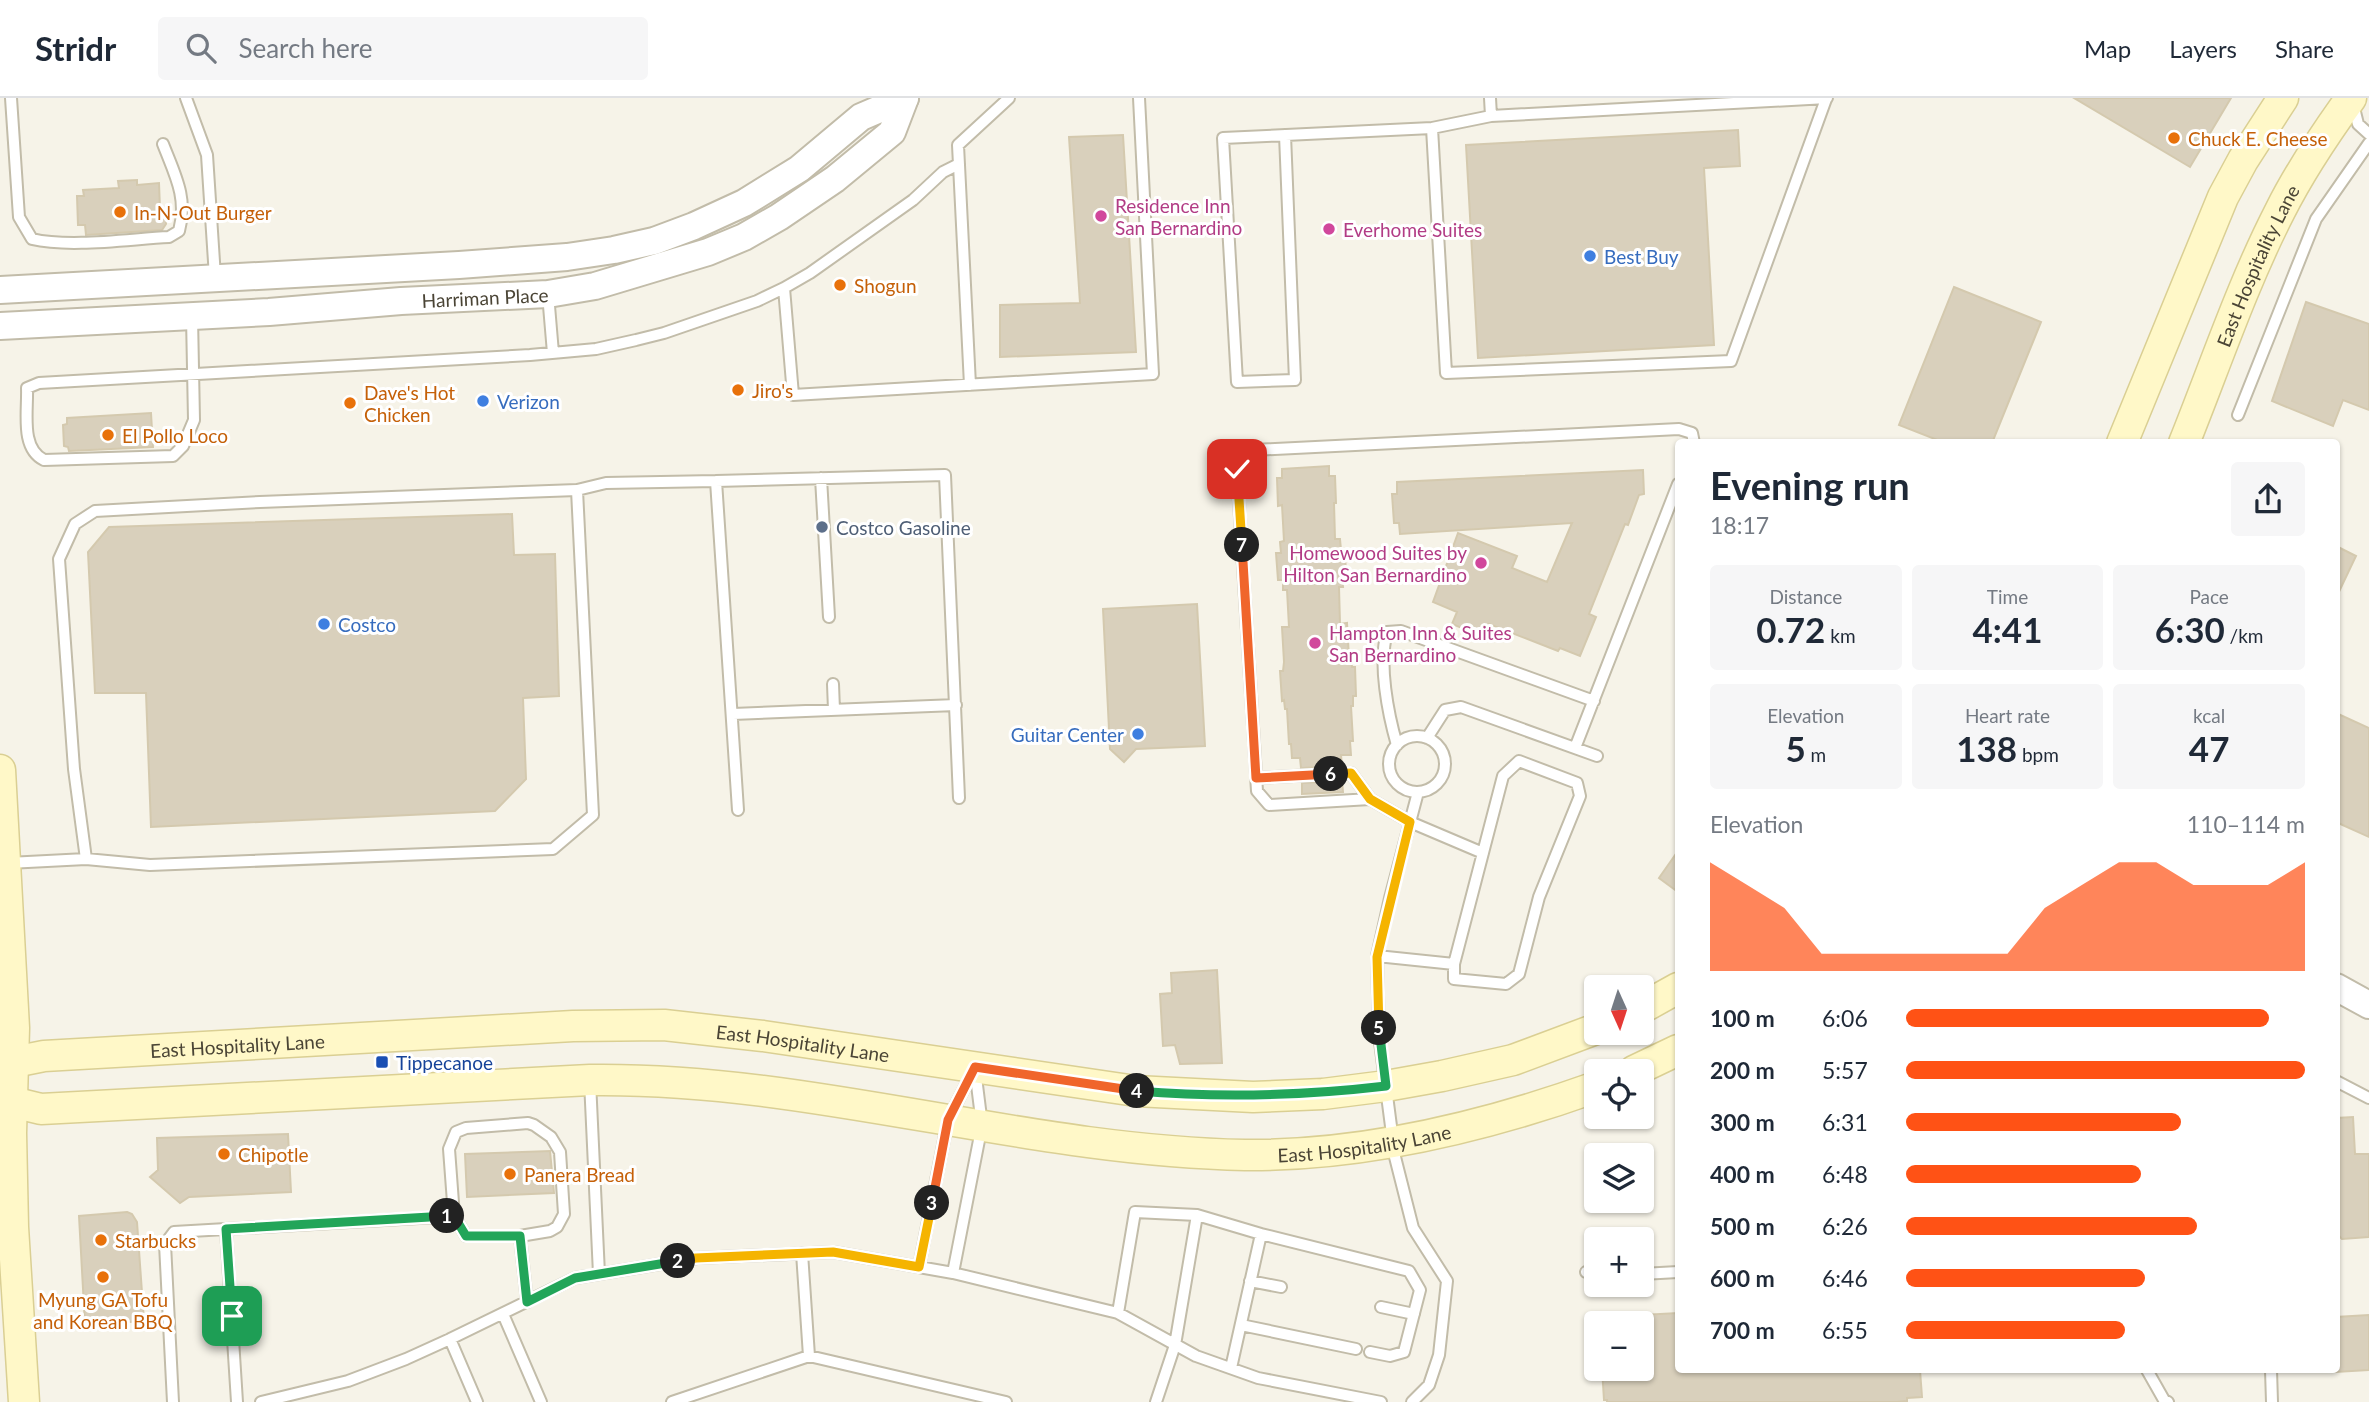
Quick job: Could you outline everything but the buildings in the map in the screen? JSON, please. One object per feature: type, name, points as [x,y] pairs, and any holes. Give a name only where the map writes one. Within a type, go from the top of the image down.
[{"type":"main road","points":[[2124,439],[2223,197],[2256,138],[2283,98]]},
{"type":"main road","name":"East Hospitality Lane","points":[[2186,439],[2253,269],[2279,212],[2351,98]]},
{"type":"main road","points":[[0,771],[12,975],[6,1101],[24,1402]]},
{"type":"main road","points":[[1654,1001],[1675,990]]},
{"type":"main road","name":"East Hospitality Lane","points":[[7,1065],[44,1056],[573,1026],[664,1025],[750,1034],[1136,1091],[1253,1097],[1323,1094],[1386,1086],[1513,1060],[1584,1033]]},
{"type":"main road","points":[[1654,1061],[1675,1051]]},
{"type":"main road","name":"East Hospitality Lane","points":[[6,1101],[41,1109],[590,1080],[656,1080],[709,1085],[1118,1145],[1248,1155],[1393,1143],[1528,1111],[1584,1091]]},
{"type":"street","name":"Harriman Place","points":[[0,290],[296,275],[567,257],[614,250],[654,241],[744,203],[799,169],[861,117],[905,98]]},
{"type":"street","name":"Harriman Place","points":[[0,326],[548,294],[596,286],[708,252],[744,237],[835,179],[892,132],[905,98]]},
{"type":"street","points":[[2340,989],[2369,1005]]},
{"type":"lane","points":[[11,98],[19,217],[32,239],[46,242],[169,237],[180,231],[184,212],[178,182],[163,144]]},
{"type":"lane","points":[[186,98],[207,155],[215,278]]},
{"type":"lane","points":[[970,385],[958,145],[1009,98]]},
{"type":"lane","points":[[784,288],[793,395],[1153,374],[1139,98]]},
{"type":"lane","points":[[1490,98],[1491,116]]},
{"type":"lane","points":[[2351,98],[2358,124],[2369,134]]},
{"type":"lane","points":[[1285,135],[1295,380],[1237,382],[1223,138],[1285,135],[1432,128],[1491,116],[1826,99],[1731,361],[1446,373],[1432,128]]},
{"type":"lane","points":[[2238,415],[2316,219],[2369,143]]},
{"type":"lane","points":[[192,316],[192,375],[194,420],[183,446],[173,456],[44,460],[36,456],[29,447],[27,388],[39,383],[192,375],[261,369],[552,353],[596,349],[664,333],[757,301],[810,274],[913,200],[943,172],[959,164]]},
{"type":"lane","points":[[548,294],[552,353]]},
{"type":"lane","points":[[1370,799],[1269,805],[1258,791],[1237,469],[1254,450],[1679,429],[1692,433],[1693,439]]},
{"type":"lane","points":[[86,859],[74,769],[59,559],[75,524],[95,511],[577,490],[606,483],[945,475],[959,798]]},
{"type":"lane","points":[[821,478],[829,617]]},
{"type":"lane","points":[[716,481],[738,810]]},
{"type":"lane","points":[[6,863],[86,859],[150,865],[554,849],[593,815],[577,490]]},
{"type":"lane","points":[[1576,748],[1675,492]]},
{"type":"lane","points":[[1397,745],[1390,719],[1383,646],[1387,632],[1401,631],[1594,701]]},
{"type":"lane","points":[[833,684],[834,710]]},
{"type":"lane","points":[[733,714],[956,705]]},
{"type":"lane","points":[[1427,738],[1445,710],[1461,707],[1597,756]]},
{"type":"lane","points":[[1416,736],[1427,738],[1437,744],[1443,753],[1443,774],[1428,790],[1407,790],[1391,775],[1391,754],[1397,745],[1406,739],[1416,736]]},
{"type":"lane","points":[[1519,761],[1577,783],[1580,796],[1539,897],[1520,974],[1506,984],[1454,979],[1454,964],[1503,776],[1519,761]]},
{"type":"lane","points":[[1256,778],[1351,773],[1370,799],[1410,822],[1483,853]]},
{"type":"lane","points":[[1412,1402],[1429,1385],[1439,1355],[1447,1281],[1413,1228],[1393,1143],[1379,1034],[1377,957],[1418,792]]},
{"type":"lane","points":[[1377,957],[1454,964]]},
{"type":"lane","points":[[919,1267],[948,1120],[975,1067]]},
{"type":"lane","points":[[953,1273],[982,1125],[975,1067]]},
{"type":"lane","points":[[590,1080],[598,1274]]},
{"type":"lane","points":[[2340,1083],[2369,1098]]},
{"type":"lane","points":[[528,1123],[551,1137],[560,1152],[564,1214],[557,1227],[550,1231],[520,1236],[466,1236],[454,1216],[449,1149],[456,1132],[466,1128],[528,1123]]},
{"type":"lane","points":[[1118,1313],[1135,1212],[1197,1215],[1409,1271],[1420,1290],[1404,1352],[1390,1356],[1370,1352]]},
{"type":"lane","points":[[1156,1402],[1175,1345],[1197,1215]]},
{"type":"lane","points":[[173,1402],[164,1244],[174,1233],[454,1216]]},
{"type":"lane","points":[[226,1229],[237,1402]]},
{"type":"lane","points":[[1231,1368],[1261,1234]]},
{"type":"lane","points":[[520,1236],[527,1302]]},
{"type":"lane","points":[[261,1402],[348,1381],[450,1339],[575,1278],[696,1258],[833,1252],[953,1273],[1118,1313],[1196,1356],[1258,1378],[1381,1402]]},
{"type":"lane","points":[[802,1253],[809,1356]]},
{"type":"lane","points":[[1654,1273],[1675,1272]]},
{"type":"lane","points":[[1250,1282],[1281,1287]]},
{"type":"lane","points":[[1381,1307],[1414,1314]]},
{"type":"lane","points":[[503,1314],[541,1402]]},
{"type":"lane","points":[[1241,1325],[1356,1349]]},
{"type":"lane","points":[[450,1339],[477,1402]]},
{"type":"lane","points":[[671,1402],[809,1356],[1006,1402]]},
{"type":"lane","points":[[2149,1373],[2164,1400],[2168,1402]]},
{"type":"lane","points":[[2271,1373],[2272,1402]]},
{"type":"place","name":"Chuck E. Cheese","points":[[2174,138]]},
{"type":"place","name":"In-N-Out Burger","points":[[120,212]]},
{"type":"place","name":"Residence Inn San Bernardino","points":[[1101,216]]},
{"type":"place","name":"Everhome Suites","points":[[1329,229]]},
{"type":"place","name":"Best Buy","points":[[1590,256]]},
{"type":"place","name":"Shogun","points":[[840,285]]},
{"type":"place","name":"Jiro's","points":[[738,390]]},
{"type":"place","name":"Verizon","points":[[483,401]]},
{"type":"place","name":"Dave's Hot Chicken","points":[[350,403]]},
{"type":"place","name":"El Pollo Loco","points":[[108,435]]},
{"type":"place","name":"Costco Gasoline","points":[[822,527]]},
{"type":"place","name":"Homewood Suites by Hilton San Bernardino","points":[[1481,563]]},
{"type":"place","name":"Costco","points":[[324,624]]},
{"type":"place","name":"Hampton Inn & Suites San Bernardino","points":[[1315,643]]},
{"type":"place","name":"Guitar Center","points":[[1138,734]]},
{"type":"place","name":"Tippecanoe","points":[[382,1062]]},
{"type":"place","name":"Chipotle","points":[[224,1154]]},
{"type":"place","name":"Panera Bread","points":[[510,1174]]},
{"type":"place","name":"Starbucks","points":[[101,1240]]},
{"type":"place","name":"Myung GA Tofu and Korean BBQ","points":[[103,1277]]},
{"type":"route","points":[[232,1316],[226,1229],[454,1216],[466,1236],[520,1236],[527,1302],[575,1278],[696,1258],[833,1252],[919,1267],[948,1120],[975,1067],[1136,1091],[1179,1094],[1253,1097],[1323,1094],[1386,1086],[1379,1034],[1377,957],[1410,822],[1370,799],[1351,773],[1256,778],[1237,469]]}]
